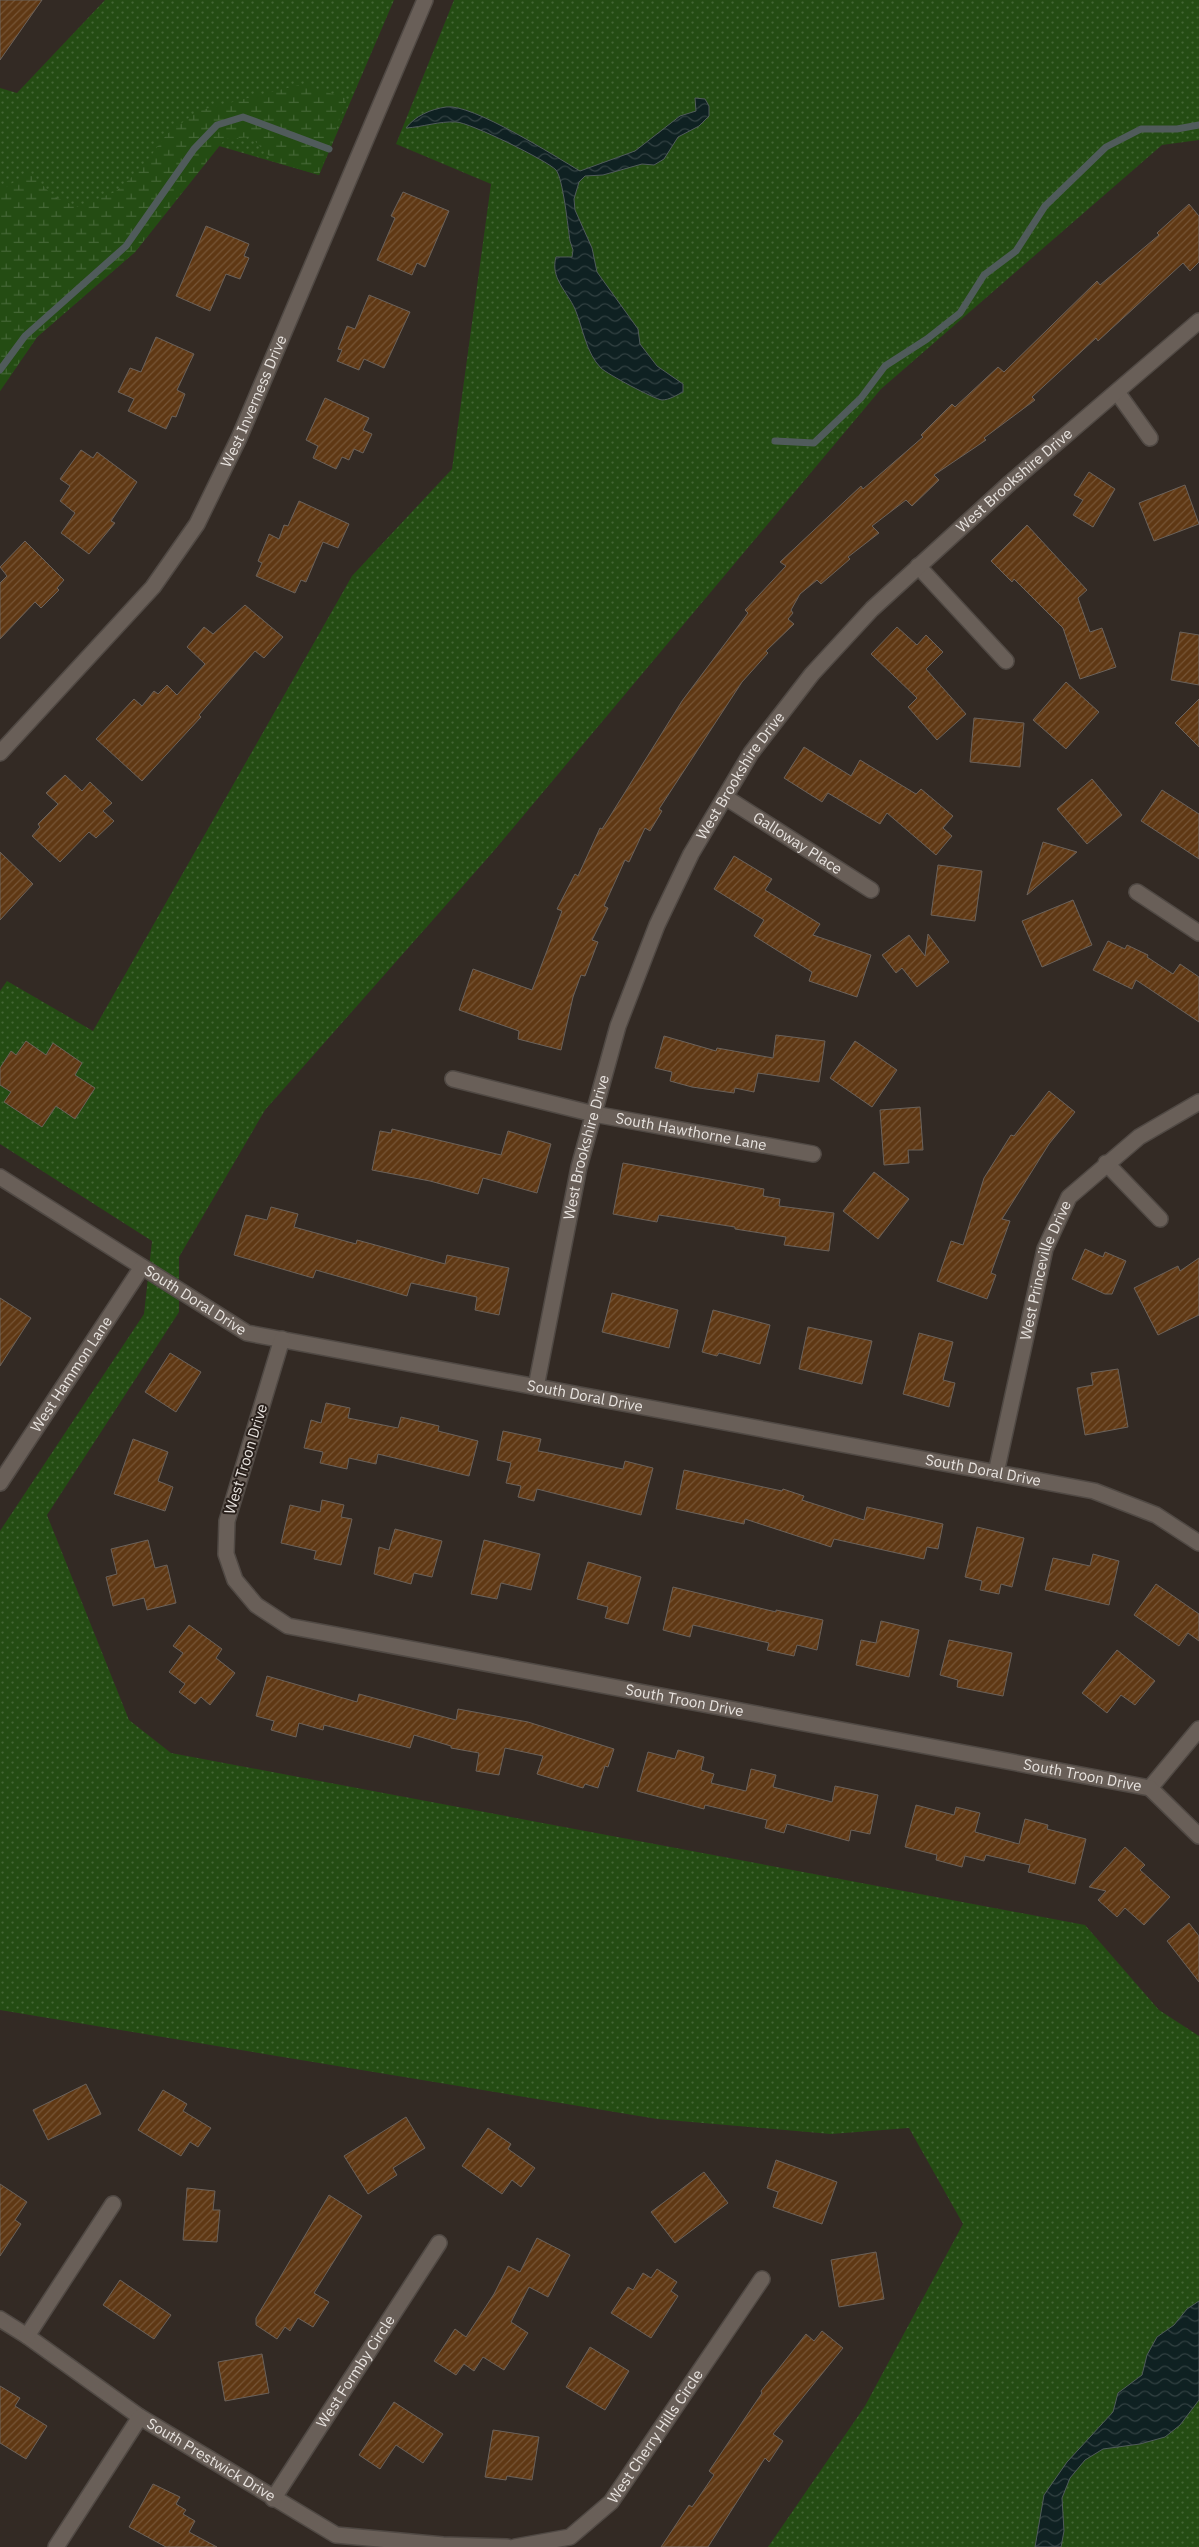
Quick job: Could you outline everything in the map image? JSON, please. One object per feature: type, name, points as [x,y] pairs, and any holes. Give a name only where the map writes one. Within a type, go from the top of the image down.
[{"type":"street","name":"West Inverness Drive","points":[[0,753],[153,587],[198,524],[239,438],[425,0]]},
{"type":"street","name":"West Brookshire Drive","points":[[536,1387],[580,1167],[618,1026],[657,925],[691,854],[751,753],[812,674],[872,609],[1010,483],[1199,321]]},
{"type":"street","points":[[1116,392],[1150,438]]},
{"type":"street","points":[[918,566],[1006,661]]},
{"type":"street","name":"Galloway Place","points":[[725,797],[871,890]]},
{"type":"street","points":[[1136,892],[1199,933]]},
{"type":"street","name":"South Hawthorne Lane","points":[[453,1079],[594,1114],[813,1154]]},
{"type":"street","name":"West Princeville Drive","points":[[996,1473],[1045,1249],[1068,1197],[1139,1137],[1199,1102]]},
{"type":"street","points":[[1106,1163],[1160,1219]]},
{"type":"street","name":"South Doral Drive","points":[[0,1176],[247,1333],[1094,1491],[1156,1516],[1199,1543]]},
{"type":"street","name":"West Hammon Lane","points":[[0,1483],[142,1266]]},
{"type":"street","name":"West Troon Drive","points":[[235,1580],[226,1554],[227,1521],[282,1340]]},
{"type":"street","name":"South Troon Drive","points":[[235,1580],[256,1605],[288,1626],[1150,1788]]},
{"type":"street","points":[[1199,1729],[1150,1788],[1199,1836]]},
{"type":"street","points":[[27,2336],[112,2204]]},
{"type":"street","name":"West Formby Circle","points":[[273,2499],[439,2243]]},
{"type":"street","name":"West Cherry Hills Circle","points":[[515,2547],[570,2537],[611,2502],[762,2279]]},
{"type":"street","name":"South Prestwick Drive","points":[[0,2319],[27,2336],[140,2417],[273,2499],[336,2535],[443,2546]]},
{"type":"street","points":[[56,2547],[140,2417]]},
{"type":"street","points":[[443,2546],[507,2547]]},
{"type":"green space","points":[[105,0],[394,0],[319,175],[219,146],[135,252],[37,337],[0,391],[0,88],[17,93]]},
{"type":"green space","points":[[454,0],[1199,0],[1199,140],[1162,145],[881,389],[492,853],[265,1110],[179,1257],[179,1312],[47,1515],[129,1720],[171,1753],[1085,1925],[1159,2010],[1199,2036],[1199,2547],[768,2547],[865,2406],[963,2224],[909,2128],[831,2134],[657,2119],[0,2010],[0,1531],[144,1314],[152,1241],[0,1144],[0,991],[7,981],[93,1031],[352,576],[452,469],[491,184],[396,144]]},
{"type":"green space","points":[[303,84],[347,99],[319,175],[275,162],[251,137],[225,139],[135,252],[37,337],[0,391],[0,191],[30,172],[53,196],[77,207],[115,192],[141,169],[167,134],[198,111]]},
{"type":"water","points":[[695,98],[705,99],[709,106],[709,116],[699,126],[678,137],[664,159],[654,165],[642,164],[603,175],[585,176],[579,182],[574,199],[575,210],[592,248],[597,272],[638,329],[640,344],[657,366],[683,384],[683,392],[662,400],[641,391],[605,371],[596,362],[588,348],[572,302],[560,284],[555,271],[556,257],[572,257],[573,250],[563,193],[556,170],[508,143],[464,124],[443,122],[406,128],[414,120],[429,111],[446,107],[458,108],[475,113],[514,132],[580,171],[635,151],[680,116],[696,111]]},
{"type":"water","points":[[1199,2301],[1199,2400],[1180,2425],[1165,2437],[1140,2444],[1103,2449],[1085,2460],[1070,2478],[1062,2498],[1064,2531],[1061,2547],[1035,2547],[1044,2495],[1067,2462],[1113,2412],[1118,2393],[1142,2375],[1147,2355],[1157,2337],[1174,2325],[1187,2309]]},
{"type":"building","points":[[0,0],[42,0],[0,60]]},
{"type":"building","points":[[403,192],[449,211],[425,267],[417,263],[412,275],[377,260],[395,218],[391,216]]},
{"type":"building","points":[[1189,204],[1199,216],[1199,262],[1190,271],[1183,263],[1098,341],[1096,338],[1032,397],[1035,400],[984,438],[986,440],[934,475],[939,480],[912,506],[906,500],[872,526],[879,533],[848,557],[850,559],[821,584],[817,580],[800,594],[791,610],[793,613],[788,619],[794,624],[766,651],[768,653],[742,682],[659,809],[662,811],[650,831],[645,828],[629,862],[625,860],[604,906],[608,908],[592,940],[598,942],[585,976],[581,975],[573,997],[561,1050],[518,1039],[519,1031],[459,1010],[473,969],[532,990],[562,911],[557,909],[575,874],[578,876],[600,828],[602,829],[682,701],[748,613],[745,610],[786,566],[780,562],[861,486],[863,489],[923,437],[921,435],[952,404],[955,407],[998,367],[1004,372],[1097,281],[1100,285],[1159,235],[1157,233]]},
{"type":"building","points":[[206,226],[249,244],[244,256],[249,258],[240,279],[226,274],[210,311],[176,296]]},
{"type":"building","points":[[369,295],[410,312],[384,368],[364,359],[359,370],[337,361],[342,350],[338,349],[347,326],[355,329]]},
{"type":"building","points":[[156,337],[194,354],[177,390],[185,394],[176,417],[172,416],[166,429],[128,411],[134,399],[118,392],[130,368],[141,372]]},
{"type":"building","points":[[325,398],[369,418],[363,430],[372,434],[363,453],[354,449],[349,460],[342,457],[336,469],[313,458],[318,446],[306,440]]},
{"type":"building","points":[[81,450],[93,458],[97,452],[137,482],[111,521],[115,523],[89,554],[61,533],[75,513],[60,501],[70,486],[60,479]]},
{"type":"building","points":[[1089,472],[1115,489],[1093,527],[1073,515],[1083,500],[1074,495]]},
{"type":"building","points":[[1185,485],[1199,524],[1154,541],[1139,503]]},
{"type":"building","points":[[299,501],[349,524],[338,548],[323,542],[306,582],[301,580],[295,593],[256,576],[262,563],[258,561],[269,534],[279,539],[284,525],[288,526]]},
{"type":"building","points":[[1027,525],[1087,590],[1078,598],[1090,632],[1102,628],[1116,667],[1080,679],[1063,628],[1014,579],[1012,582],[991,561]]},
{"type":"building","points":[[25,541],[64,580],[57,588],[59,590],[41,608],[35,602],[0,639],[0,583],[7,576],[0,567]]},
{"type":"building","points":[[245,605],[283,637],[264,658],[255,651],[199,715],[201,717],[142,781],[96,739],[134,699],[142,706],[154,691],[158,694],[167,685],[177,695],[205,664],[187,647],[204,627],[213,634]]},
{"type":"building","points":[[897,627],[917,645],[926,635],[943,652],[926,669],[966,714],[937,740],[908,707],[917,698],[871,654]]},
{"type":"building","points":[[1180,632],[1199,635],[1199,685],[1171,680]]},
{"type":"building","points":[[1066,682],[1099,712],[1066,749],[1033,720]]},
{"type":"building","points":[[1199,699],[1199,747],[1175,723]]},
{"type":"building","points":[[974,718],[1024,723],[1020,767],[970,762]]},
{"type":"building","points":[[804,747],[851,776],[860,760],[916,794],[921,789],[953,816],[943,828],[952,836],[936,855],[887,813],[880,824],[828,793],[822,802],[784,778]]},
{"type":"building","points":[[65,775],[82,791],[90,782],[112,803],[103,811],[114,821],[96,838],[89,832],[60,862],[32,836],[40,827],[38,824],[58,804],[46,793]]},
{"type":"building","points":[[1092,779],[1122,815],[1087,844],[1057,809]]},
{"type":"building","points":[[1162,790],[1199,814],[1199,859],[1141,821]]},
{"type":"building","points":[[1043,842],[1077,852],[1027,895]]},
{"type":"building","points":[[0,852],[33,884],[0,920]]},
{"type":"building","points":[[734,856],[772,879],[765,890],[820,924],[813,935],[871,955],[857,997],[809,981],[812,972],[754,936],[764,920],[714,889]]},
{"type":"building","points":[[938,865],[982,871],[975,921],[931,915]]},
{"type":"building","points":[[1073,900],[1092,945],[1042,967],[1022,921]]},
{"type":"building","points":[[928,934],[949,962],[917,987],[902,968],[896,973],[882,955],[909,935],[925,956]]},
{"type":"building","points":[[1108,941],[1125,949],[1127,945],[1148,955],[1147,957],[1173,974],[1180,964],[1199,977],[1199,1022],[1136,980],[1132,989],[1093,970]]},
{"type":"building","points":[[776,1035],[825,1041],[819,1082],[758,1073],[754,1092],[735,1088],[734,1093],[692,1087],[670,1081],[672,1072],[655,1068],[664,1036],[716,1051],[717,1048],[773,1058]]},
{"type":"building","points":[[26,1041],[46,1055],[53,1043],[82,1063],[75,1075],[95,1088],[75,1119],[56,1106],[42,1127],[4,1102],[11,1092],[0,1085],[0,1068],[11,1051],[16,1055]]},
{"type":"building","points":[[855,1041],[897,1070],[872,1107],[830,1078]]},
{"type":"building","points":[[1049,1091],[1075,1112],[1049,1144],[1002,1219],[1010,1221],[991,1273],[996,1275],[987,1299],[937,1281],[951,1241],[963,1245],[984,1178],[1011,1135],[1014,1136]]},
{"type":"building","points":[[920,1107],[923,1150],[908,1150],[909,1163],[884,1165],[880,1110]]},
{"type":"building","points":[[392,1129],[501,1155],[508,1131],[551,1144],[537,1193],[483,1178],[478,1194],[430,1181],[372,1170],[380,1131],[391,1133]]},
{"type":"building","points":[[623,1163],[764,1189],[763,1196],[780,1199],[779,1206],[834,1213],[829,1251],[784,1245],[786,1237],[735,1229],[735,1227],[659,1215],[657,1222],[613,1214]]},
{"type":"building","points":[[874,1172],[909,1199],[878,1239],[843,1211]]},
{"type":"building","points":[[271,1207],[298,1214],[294,1227],[356,1244],[357,1240],[445,1264],[447,1255],[509,1268],[499,1315],[475,1310],[477,1297],[411,1283],[407,1296],[316,1270],[313,1278],[234,1255],[246,1215],[267,1220]]},
{"type":"building","points":[[1085,1249],[1103,1257],[1105,1252],[1126,1261],[1112,1294],[1105,1294],[1072,1279]]},
{"type":"building","points":[[1199,1258],[1199,1315],[1158,1335],[1134,1288],[1178,1266],[1180,1271]]},
{"type":"building","points":[[612,1293],[678,1310],[669,1348],[602,1332]]},
{"type":"building","points":[[0,1298],[31,1318],[0,1366]]},
{"type":"building","points":[[713,1310],[770,1325],[760,1364],[719,1353],[717,1356],[702,1352]]},
{"type":"building","points":[[808,1327],[872,1341],[862,1384],[799,1369]]},
{"type":"building","points":[[919,1333],[953,1342],[943,1380],[955,1383],[949,1407],[903,1394]]},
{"type":"building","points":[[170,1353],[201,1372],[176,1412],[145,1392]]},
{"type":"building","points":[[1118,1369],[1128,1427],[1085,1435],[1077,1388],[1093,1385],[1091,1373]]},
{"type":"building","points":[[326,1403],[350,1408],[348,1418],[398,1428],[401,1417],[439,1426],[438,1431],[478,1441],[469,1476],[378,1454],[376,1464],[349,1458],[347,1469],[320,1463],[323,1452],[304,1448],[311,1420],[321,1423]]},
{"type":"building","points":[[503,1431],[541,1439],[538,1451],[623,1469],[625,1461],[653,1468],[641,1515],[537,1489],[534,1501],[518,1497],[521,1486],[506,1483],[511,1463],[497,1460]]},
{"type":"building","points":[[133,1439],[168,1452],[158,1481],[173,1487],[165,1511],[114,1494]]},
{"type":"building","points":[[684,1470],[782,1491],[783,1489],[804,1496],[802,1500],[864,1520],[867,1507],[943,1524],[938,1549],[927,1547],[924,1559],[834,1539],[831,1547],[745,1519],[744,1524],[676,1509]]},
{"type":"building","points":[[322,1500],[344,1505],[341,1517],[352,1519],[341,1565],[314,1559],[316,1551],[281,1543],[290,1505],[320,1512]]},
{"type":"building","points":[[977,1527],[1024,1538],[1012,1587],[1001,1584],[999,1594],[980,1590],[982,1581],[965,1577]]},
{"type":"building","points":[[395,1529],[442,1541],[432,1577],[414,1573],[411,1584],[374,1574],[379,1547],[389,1550]]},
{"type":"building","points":[[148,1540],[155,1568],[167,1565],[176,1603],[147,1610],[144,1598],[113,1606],[106,1577],[117,1574],[111,1549]]},
{"type":"building","points":[[484,1540],[540,1554],[531,1590],[501,1583],[497,1599],[471,1594]]},
{"type":"building","points":[[1093,1554],[1119,1561],[1109,1605],[1045,1590],[1053,1558],[1090,1566]]},
{"type":"building","points":[[588,1562],[641,1577],[628,1624],[605,1618],[608,1607],[577,1599]]},
{"type":"building","points":[[1156,1584],[1199,1614],[1199,1641],[1188,1633],[1179,1646],[1134,1615]]},
{"type":"building","points":[[673,1587],[776,1612],[776,1610],[823,1620],[817,1650],[797,1645],[794,1656],[767,1650],[769,1643],[693,1625],[690,1637],[663,1630]]},
{"type":"building","points":[[881,1621],[919,1630],[909,1677],[856,1665],[861,1640],[876,1643]]},
{"type":"building","points":[[189,1625],[222,1649],[216,1658],[235,1673],[210,1705],[201,1697],[195,1704],[179,1692],[185,1684],[169,1672],[183,1653],[173,1646]]},
{"type":"building","points":[[949,1640],[1012,1653],[1003,1696],[957,1687],[958,1680],[940,1675]]},
{"type":"building","points":[[1117,1650],[1155,1681],[1135,1705],[1121,1695],[1107,1713],[1082,1693]]},
{"type":"building","points":[[267,1676],[357,1702],[359,1694],[456,1720],[458,1709],[528,1722],[614,1749],[608,1767],[605,1766],[598,1788],[585,1784],[583,1788],[537,1774],[543,1756],[505,1748],[499,1775],[476,1771],[479,1753],[451,1748],[451,1746],[414,1735],[410,1748],[324,1725],[323,1730],[299,1723],[296,1737],[271,1730],[274,1721],[256,1716]]},
{"type":"building","points":[[678,1750],[704,1757],[701,1770],[714,1774],[711,1783],[746,1791],[751,1769],[776,1775],[773,1787],[832,1802],[835,1786],[878,1795],[870,1834],[851,1830],[849,1841],[787,1824],[784,1833],[765,1828],[767,1820],[705,1805],[704,1809],[637,1791],[648,1752],[675,1759]]},
{"type":"building","points":[[916,1805],[954,1815],[956,1807],[980,1813],[975,1832],[1019,1844],[1025,1819],[1048,1825],[1047,1829],[1086,1839],[1075,1884],[1028,1872],[1030,1865],[986,1855],[984,1861],[965,1856],[962,1867],[936,1860],[937,1855],[905,1847]]},
{"type":"building","points":[[1125,1847],[1145,1865],[1140,1870],[1170,1897],[1144,1925],[1125,1908],[1117,1917],[1098,1900],[1106,1891],[1089,1887]]},
{"type":"building","points":[[1189,1923],[1199,1936],[1199,1982],[1167,1941]]},
{"type":"building","points":[[86,2084],[101,2114],[48,2140],[33,2110]]},
{"type":"building","points":[[163,2090],[187,2104],[183,2111],[211,2128],[198,2147],[190,2142],[181,2156],[138,2130]]},
{"type":"building","points":[[406,2117],[425,2148],[393,2168],[397,2175],[368,2194],[344,2156]]},
{"type":"building","points":[[488,2128],[511,2144],[508,2149],[535,2168],[521,2187],[512,2180],[502,2194],[462,2166]]},
{"type":"building","points":[[776,2160],[837,2182],[822,2224],[773,2207],[778,2192],[767,2188]]},
{"type":"building","points":[[704,2172],[728,2203],[675,2243],[651,2212]]},
{"type":"building","points":[[0,2184],[27,2202],[15,2220],[21,2224],[0,2256]]},
{"type":"building","points":[[187,2188],[215,2191],[213,2210],[220,2210],[217,2242],[183,2240]]},
{"type":"building","points":[[329,2195],[362,2216],[314,2293],[329,2302],[313,2327],[298,2318],[290,2331],[285,2327],[277,2339],[256,2325],[256,2318]]},
{"type":"building","points":[[537,2238],[570,2255],[548,2297],[529,2287],[511,2322],[528,2333],[504,2370],[483,2357],[474,2371],[464,2364],[456,2375],[434,2361],[455,2329],[466,2337],[494,2294],[508,2266],[520,2272]]},
{"type":"building","points":[[876,2252],[884,2299],[839,2307],[831,2260]]},
{"type":"building","points":[[657,2269],[677,2282],[671,2291],[678,2296],[651,2338],[611,2313],[628,2287],[633,2290],[643,2273],[651,2278]]},
{"type":"building","points":[[120,2280],[171,2315],[154,2339],[103,2305]]},
{"type":"building","points":[[822,2331],[843,2348],[773,2434],[783,2441],[769,2462],[765,2458],[708,2547],[661,2547],[689,2505],[692,2507],[714,2475],[709,2471],[762,2393],[761,2391],[806,2334],[814,2341]]},
{"type":"building","points":[[590,2347],[629,2371],[605,2410],[566,2387]]},
{"type":"building","points":[[262,2354],[269,2393],[225,2401],[218,2362]]},
{"type":"building","points":[[0,2386],[20,2398],[15,2406],[47,2426],[26,2459],[0,2443]]},
{"type":"building","points":[[394,2402],[443,2434],[423,2463],[396,2445],[380,2469],[359,2455]]},
{"type":"building","points":[[493,2430],[539,2437],[532,2480],[507,2476],[506,2480],[485,2477]]},
{"type":"building","points":[[153,2484],[180,2497],[176,2504],[186,2510],[183,2514],[195,2521],[189,2532],[217,2547],[166,2547],[129,2527]]},
{"type":"waterway","points":[[0,370],[25,336],[126,246],[194,149],[217,125],[243,117],[329,149]]},
{"type":"waterway","points":[[775,441],[814,443],[861,398],[885,366],[927,339],[960,313],[984,275],[1016,251],[1045,206],[1106,147],[1141,129],[1177,129],[1199,125]]}]
